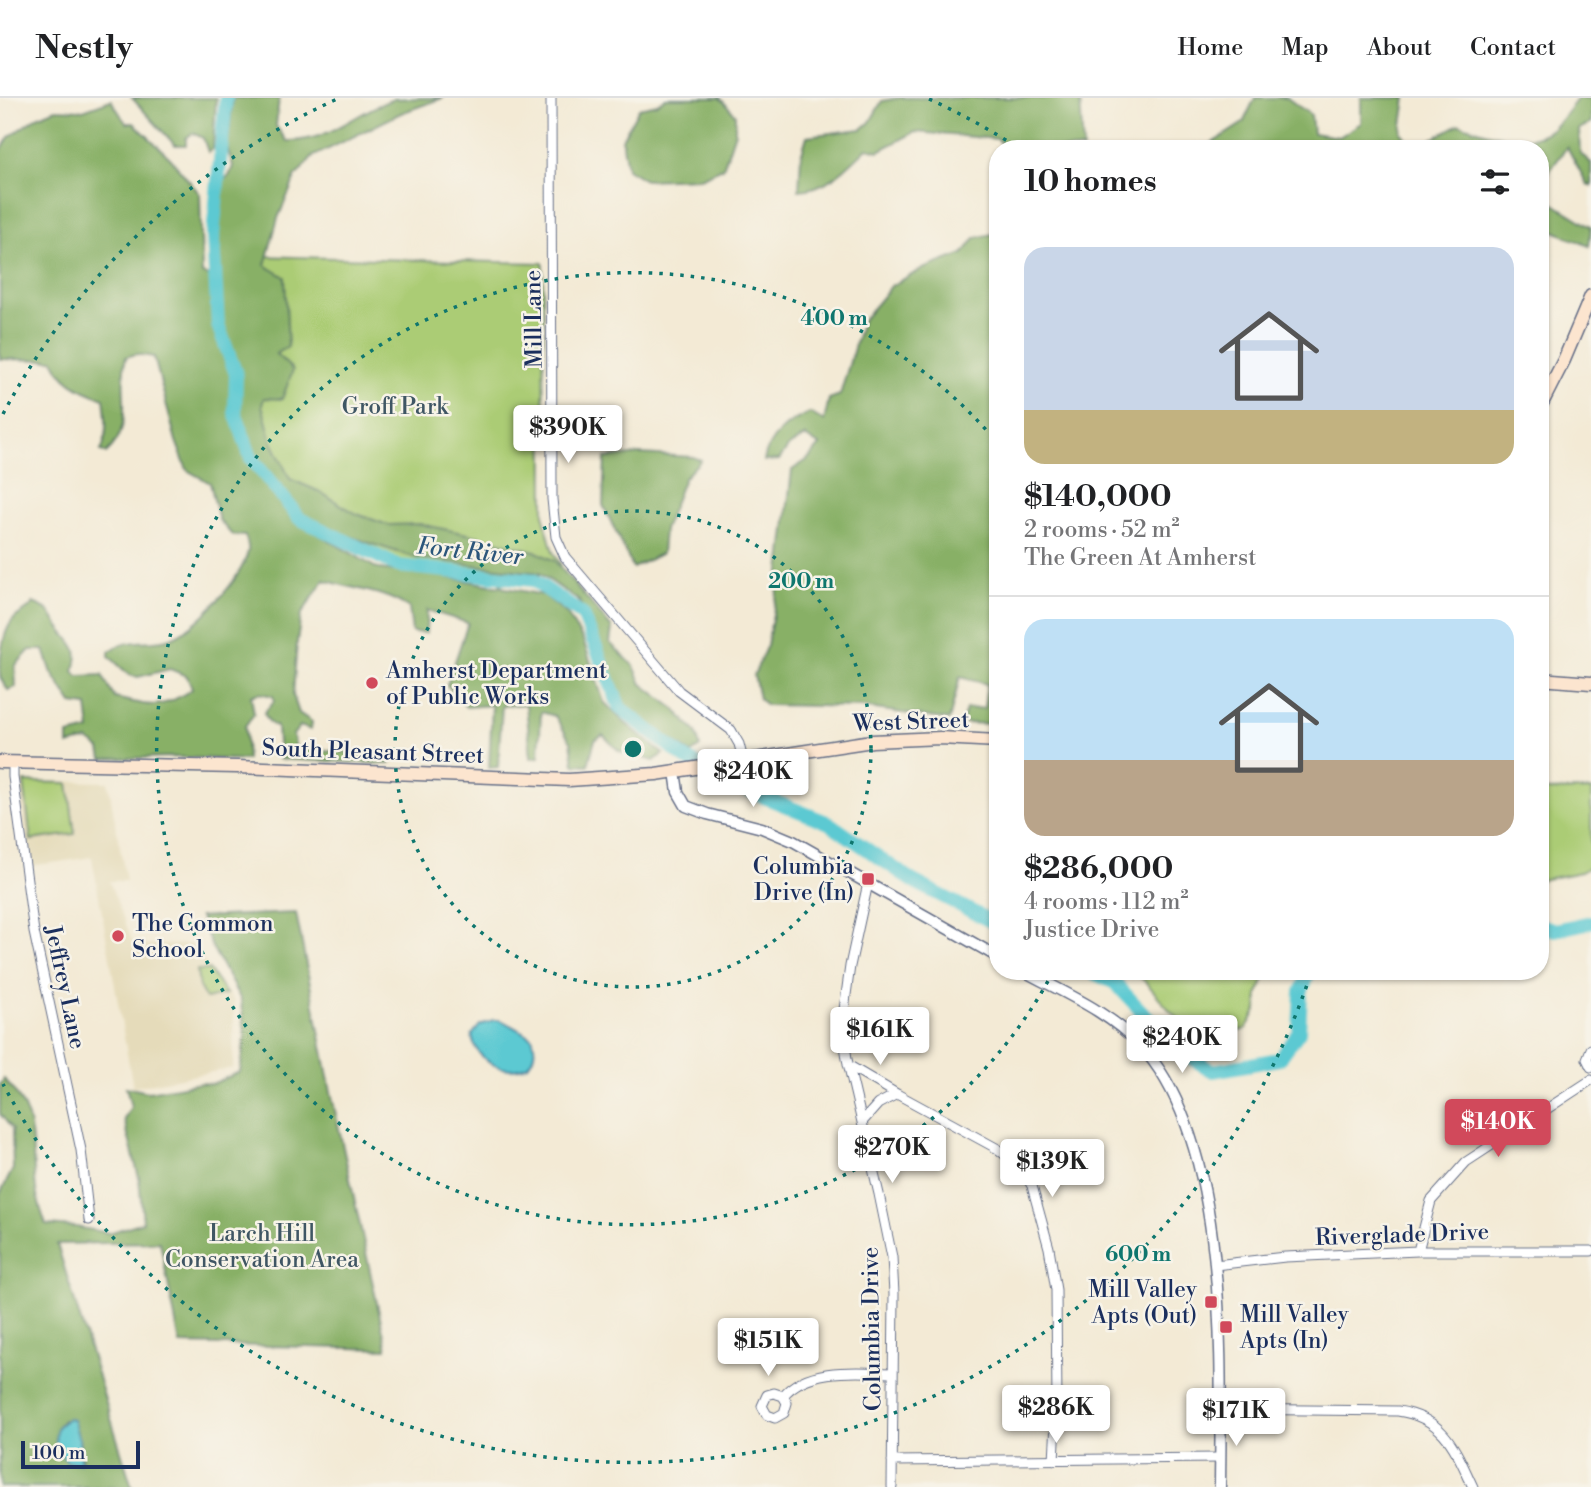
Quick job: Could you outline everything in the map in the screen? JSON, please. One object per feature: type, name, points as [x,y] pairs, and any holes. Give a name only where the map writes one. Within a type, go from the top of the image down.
[{"type":"main road","points":[[1549,389],[1591,296]]},
{"type":"main road","points":[[1549,680],[1591,683]]},
{"type":"main road","name":"West Street","points":[[743,760],[885,740],[940,738],[989,741]]},
{"type":"main road","name":"South Pleasant Street","points":[[6,762],[237,767],[560,780],[610,778],[743,760]]},
{"type":"street","name":"Mill Lane","points":[[551,98],[552,499],[558,546],[574,569],[678,691],[730,730],[739,744],[743,760]]},
{"type":"street","name":"Jeffrey Lane","points":[[6,762],[34,932],[81,1150],[89,1220]]},
{"type":"street","points":[[680,770],[678,792],[686,806],[782,836],[989,952]]},
{"type":"street","name":"Columbia Drive","points":[[867,883],[854,943],[843,1016],[843,1038],[892,1257],[892,1487]]},
{"type":"street","points":[[1041,980],[1115,1023],[1145,1051],[1166,1080],[1179,1104],[1189,1132],[1206,1205],[1215,1265],[1219,1326],[1220,1487]]},
{"type":"street","points":[[1591,1049],[1587,1056],[1591,1067]]},
{"type":"street","points":[[848,1065],[1010,1158],[1025,1173],[1033,1190],[1049,1248],[1056,1290],[1057,1405],[1054,1460]]},
{"type":"street","points":[[1418,1251],[1432,1201],[1466,1162],[1591,1080]]},
{"type":"street","points":[[862,1122],[878,1104],[897,1094]]},
{"type":"street","name":"Riverglade Drive","points":[[1215,1265],[1285,1257],[1418,1251],[1591,1251]]},
{"type":"street","points":[[783,1396],[795,1385],[813,1377],[840,1373],[892,1373]]},
{"type":"street","points":[[1220,1409],[1386,1411],[1413,1414],[1432,1423],[1449,1439],[1474,1487]]},
{"type":"street","points":[[892,1461],[1220,1458]]},
{"type":"shaded area","name":"The Common School","points":[[19,781],[108,782],[126,881],[109,881],[134,945],[191,944],[234,1001],[233,1068],[133,1087],[92,857],[30,866]]},
{"type":"green space","points":[[132,98],[216,98],[213,149],[208,152],[203,138],[193,133],[186,138],[186,145],[175,145]]},
{"type":"green space","points":[[233,98],[279,98],[276,126],[287,141],[303,140],[330,132],[394,99],[443,98],[401,113],[312,157],[296,176],[278,218],[265,265],[285,277],[288,347],[276,354],[293,370],[282,399],[264,398],[262,405],[272,442],[290,479],[318,491],[357,514],[388,525],[420,524],[472,535],[535,551],[555,561],[612,628],[610,643],[634,666],[642,684],[671,706],[696,732],[700,747],[691,753],[622,707],[579,601],[539,573],[416,558],[345,535],[303,516],[301,524],[378,569],[441,576],[544,595],[567,614],[583,640],[604,702],[663,754],[654,761],[619,751],[603,735],[595,740],[588,765],[574,764],[571,742],[555,716],[541,712],[539,757],[531,758],[526,704],[502,706],[498,767],[489,768],[492,705],[466,707],[447,685],[468,623],[427,610],[426,633],[412,632],[409,608],[399,602],[324,580],[301,615],[293,695],[299,713],[312,722],[311,730],[300,726],[293,735],[296,749],[390,755],[390,764],[279,759],[277,727],[270,723],[264,713],[274,701],[273,696],[259,693],[251,696],[254,714],[245,726],[247,760],[173,757],[102,759],[100,749],[88,740],[68,745],[68,735],[90,730],[87,706],[72,704],[52,673],[44,650],[30,650],[15,666],[16,687],[8,690],[0,676],[5,636],[11,622],[33,603],[49,612],[74,646],[77,658],[74,671],[78,676],[102,675],[115,698],[138,703],[163,704],[181,696],[192,689],[187,676],[170,669],[138,677],[129,675],[109,656],[109,652],[123,644],[163,640],[182,633],[228,588],[244,562],[248,547],[245,536],[232,535],[219,520],[210,483],[187,470],[176,441],[154,357],[136,354],[126,357],[123,382],[124,419],[121,431],[106,453],[101,451],[106,432],[104,398],[74,385],[62,374],[53,360],[0,359],[0,152],[9,137],[37,117],[56,109],[83,110],[111,100],[126,123],[134,123],[171,159],[200,194],[202,274],[220,279],[218,224],[223,180],[229,176],[233,166],[227,148]]},
{"type":"green space","points":[[666,98],[720,98],[735,114],[735,132],[723,168],[700,178],[645,180],[627,169],[622,139],[639,108],[657,104]]},
{"type":"green space","points":[[900,98],[1080,98],[1082,140],[998,140],[915,132],[879,151],[867,148],[828,181],[819,186],[799,190],[801,156],[807,136],[862,129],[870,122],[882,101]]},
{"type":"green space","points":[[1255,98],[1287,98],[1311,115],[1313,133],[1339,137],[1361,123],[1361,98],[1406,98],[1401,132],[1407,140],[1217,140],[1243,123]]},
{"type":"green space","points":[[1578,98],[1591,98],[1591,123],[1579,129],[1580,153],[1591,163],[1591,186],[1587,184],[1567,147],[1549,172],[1549,140],[1430,140],[1459,124],[1522,139],[1546,132],[1557,124]]},
{"type":"green space","points":[[1549,201],[1591,227],[1589,246],[1549,229]]},
{"type":"green space","points":[[989,235],[989,724],[962,723],[966,709],[984,708],[987,684],[960,677],[949,720],[862,707],[767,705],[759,699],[754,675],[767,645],[778,588],[792,470],[807,460],[820,446],[805,436],[789,446],[779,460],[764,461],[769,445],[780,431],[802,416],[810,413],[824,421],[829,399],[840,395],[862,321],[892,285],[923,269],[963,254],[975,238]]},
{"type":"green space","name":"Groff Park","points":[[213,255],[543,263],[544,518],[553,552],[561,565],[550,572],[500,585],[500,579],[410,570],[347,549],[293,514],[213,295]]},
{"type":"green space","points":[[640,454],[693,457],[701,460],[684,478],[664,530],[662,553],[633,568],[603,505],[605,458]]},
{"type":"green space","points":[[24,782],[68,783],[75,834],[31,840]]},
{"type":"green space","points":[[1591,790],[1591,866],[1581,872],[1549,878],[1549,791]]},
{"type":"green space","name":"Larch Hill Conservation Area","points":[[296,913],[331,1092],[387,1349],[180,1344],[160,1242],[57,1244],[132,1487],[0,1487],[0,1194],[13,1169],[12,1129],[0,1114],[0,1085],[4,1079],[28,1118],[37,1193],[46,1225],[109,1233],[143,1222],[139,1178],[124,1119],[131,1107],[126,1087],[148,1092],[201,1083],[212,1084],[240,1072],[245,1036],[241,1000],[212,947],[200,917]],"holes":[[[63,1420],[79,1439],[82,1461],[57,1427]]]},
{"type":"green space","points":[[197,970],[209,970],[226,994],[206,999],[199,987]]},
{"type":"green space","points":[[1144,980],[1264,980],[1258,993],[1257,1010],[1246,1029],[1225,1033],[1203,1030],[1171,1012]]},
{"type":"water","points":[[501,1020],[532,1037],[534,1052],[528,1065],[509,1069],[500,1067],[485,1059],[479,1052],[472,1035],[480,1025]]},
{"type":"water","points":[[68,1418],[73,1420],[79,1439],[80,1463],[68,1462],[57,1446],[57,1427]]},
{"type":"waterway","name":"Fort River","points":[[226,98],[213,235],[218,325],[236,374],[235,412],[251,458],[300,519],[398,566],[533,580],[583,615],[620,708],[685,758],[754,793],[829,823],[913,881],[989,920]]},
{"type":"waterway","name":"Fort River","points":[[1549,928],[1555,930],[1591,922]]},
{"type":"waterway","name":"Fort River","points":[[1108,980],[1115,983],[1179,1051],[1213,1071],[1279,1059],[1299,1032],[1301,992],[1306,980]]},
{"type":"place","name":"Amherst Department of Public Works","points":[[372,683]]},
{"type":"place","name":"Columbia Drive (In)","points":[[868,879]]},
{"type":"place","name":"The Common School","points":[[118,936]]},
{"type":"place","name":"Mill Valley Apts (Out)","points":[[1211,1302]]},
{"type":"place","name":"Mill Valley Apts (In)","points":[[1226,1327]]}]
